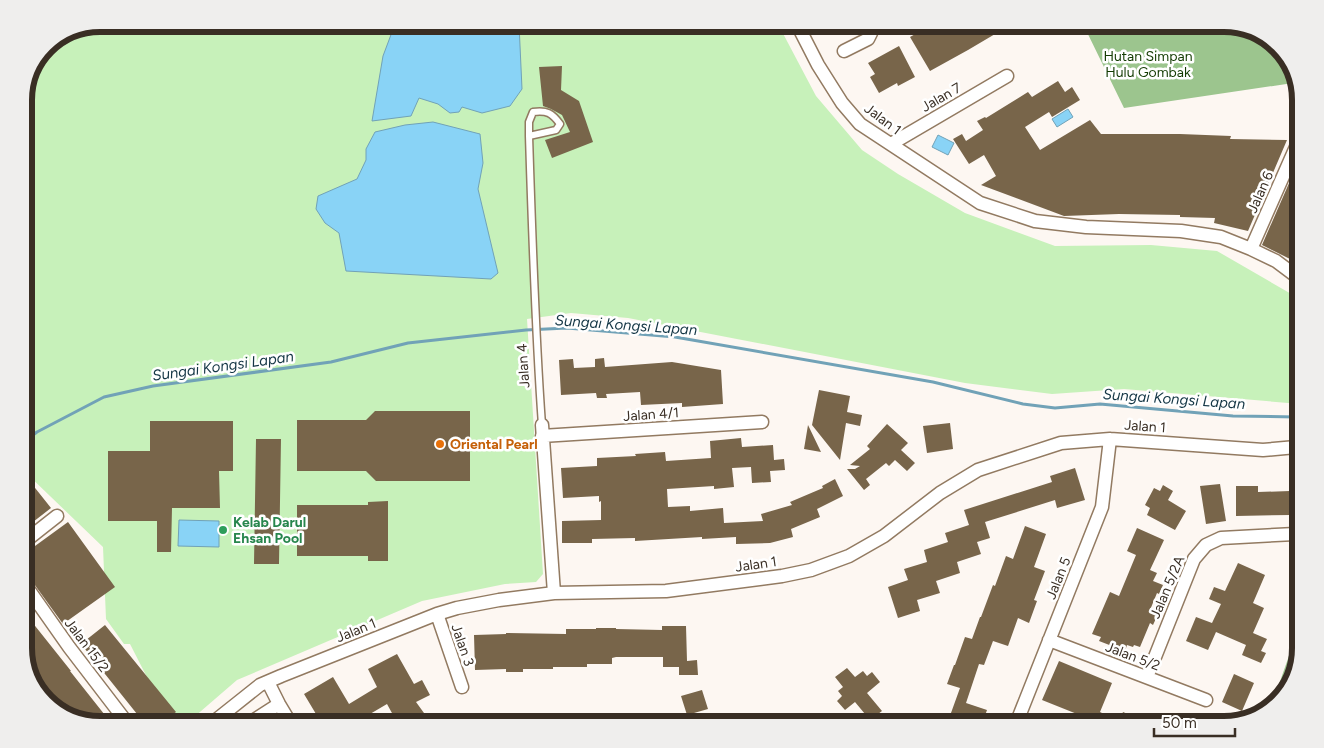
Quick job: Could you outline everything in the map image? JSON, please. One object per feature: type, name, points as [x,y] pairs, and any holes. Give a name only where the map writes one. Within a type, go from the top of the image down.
[{"type":"street","name":"Jalan 1","points":[[801,32],[842,103],[860,124],[980,203],[1035,221],[1086,227],[1181,231],[1221,237],[1251,249],[1276,262],[1291,273]]},
{"type":"street","points":[[844,51],[868,38],[870,32]]},
{"type":"street","name":"Jalan 7","points":[[891,144],[1007,76]]},
{"type":"street","name":"Jalan 6","points":[[1251,249],[1291,158]]},
{"type":"street","name":"Jalan 4/1","points":[[542,430],[762,422]]},
{"type":"street","name":"Jalan 4","points":[[542,430],[554,593]]},
{"type":"street","name":"Jalan 1","points":[[222,716],[260,685],[437,614],[457,608],[554,593],[666,591],[782,576],[811,570],[849,556],[884,536],[940,492],[978,470],[1061,443],[1110,439],[1263,450],[1292,447]]},
{"type":"street","name":"Jalan 5","points":[[1019,716],[1102,507],[1110,439]]},
{"type":"street","points":[[33,535],[57,516]]},
{"type":"street","name":"Jalan 5/2A","points":[[1146,677],[1194,559],[1206,544],[1221,538],[1292,534]]},
{"type":"street","name":"Jalan 15/2","points":[[33,596],[69,648],[122,716]]},
{"type":"street","name":"Jalan 3","points":[[437,614],[462,687]]},
{"type":"street","name":"Jalan 5/2","points":[[1050,640],[1206,700]]},
{"type":"street","points":[[268,682],[286,716]]},
{"type":"street","points":[[260,716],[279,704]]},
{"type":"lane","name":"Jalan 4","points":[[529,136],[556,130],[560,124],[554,116],[543,111],[533,112],[529,122],[529,136],[536,350],[542,430]]},
{"type":"green space","points":[[782,32],[816,96],[862,150],[898,174],[965,213],[1055,246],[1151,245],[1217,251],[1291,294],[1292,403],[1124,389],[1052,394],[965,383],[628,318],[571,313],[527,319],[543,574],[536,582],[505,584],[422,601],[237,680],[195,716],[167,716],[130,644],[124,644],[106,619],[103,547],[33,480],[33,96],[35,83],[40,71],[56,49],[79,36],[92,33]]},
{"type":"green space","name":"Hutan Simpan Hulu Gombak","points":[[1087,32],[1223,32],[1241,35],[1265,47],[1277,59],[1289,84],[1124,108]]},
{"type":"green space","points":[[1292,647],[1289,665],[1278,688]]},
{"type":"water","points":[[392,32],[519,32],[522,89],[510,106],[482,113],[462,107],[459,112],[450,113],[438,104],[419,98],[411,116],[372,121],[383,56]]},
{"type":"water","points":[[1068,109],[1073,117],[1057,127],[1052,119]]},
{"type":"water","points":[[433,122],[480,134],[483,163],[478,189],[498,273],[491,279],[346,271],[339,233],[325,223],[316,209],[318,196],[357,179],[366,160],[366,149],[375,132],[405,125]]},
{"type":"water","points":[[938,135],[954,143],[948,155],[932,147]]},
{"type":"water","points":[[179,520],[219,521],[219,547],[178,546]]},
{"type":"building","points":[[919,32],[998,32],[930,71],[910,37]]},
{"type":"building","points":[[899,46],[915,77],[898,86],[897,83],[879,93],[870,77],[875,74],[868,63]]},
{"type":"building","points":[[562,66],[561,90],[579,101],[593,142],[552,158],[545,140],[570,132],[562,115],[543,106],[539,67]]},
{"type":"building","points":[[1058,81],[1065,92],[1072,87],[1080,100],[1052,117],[1049,112],[1025,127],[1040,150],[1090,120],[1101,134],[1180,134],[1231,136],[1230,139],[1287,140],[1248,231],[1214,223],[1215,218],[1180,217],[1180,215],[1119,214],[1064,216],[981,185],[996,176],[984,155],[969,164],[953,139],[962,134],[966,141],[983,130],[977,121],[986,118],[1028,92],[1032,97]]},
{"type":"building","points":[[1291,178],[1291,260],[1262,245]]},
{"type":"building","points":[[604,358],[605,367],[672,362],[721,370],[723,404],[682,407],[682,403],[641,405],[640,392],[606,394],[607,398],[597,398],[596,393],[561,395],[559,360],[573,359],[574,368],[595,367],[595,359]]},
{"type":"building","points":[[819,390],[850,396],[847,412],[862,415],[860,426],[846,423],[840,460],[812,425]]},
{"type":"building","points":[[375,411],[470,411],[470,481],[376,481],[366,471],[297,471],[297,420],[366,420]]},
{"type":"building","points":[[150,421],[233,421],[233,471],[219,471],[220,508],[172,508],[171,552],[157,552],[157,521],[108,521],[108,451],[150,451]]},
{"type":"building","points":[[950,423],[953,449],[927,453],[923,426]]},
{"type":"building","points":[[887,424],[908,443],[901,450],[915,463],[907,471],[895,460],[889,466],[886,463],[866,479],[870,485],[864,490],[847,469],[855,469],[860,466],[850,465],[870,449],[867,446]]},
{"type":"building","points":[[808,425],[821,452],[804,449]]},
{"type":"building","points":[[741,438],[742,447],[773,445],[774,460],[784,459],[785,470],[770,471],[771,482],[752,483],[751,467],[732,468],[734,487],[714,489],[714,486],[667,489],[668,507],[690,506],[690,511],[723,508],[724,523],[763,521],[761,514],[792,505],[790,502],[823,488],[822,486],[835,479],[843,496],[817,509],[820,517],[791,529],[793,537],[770,543],[736,544],[736,537],[702,539],[702,537],[635,541],[635,538],[592,539],[592,543],[562,543],[562,521],[601,520],[601,501],[599,502],[599,496],[563,498],[561,468],[597,466],[597,458],[665,452],[666,461],[711,458],[710,441]]},
{"type":"building","points":[[256,439],[281,439],[279,564],[254,564]]},
{"type":"building","points":[[1075,468],[1085,500],[1057,508],[1055,500],[985,522],[990,538],[977,542],[981,554],[957,562],[960,573],[936,581],[940,593],[917,600],[920,611],[898,618],[888,587],[908,580],[904,569],[927,562],[924,550],[948,542],[945,533],[969,525],[964,510],[1052,482],[1050,476]]},
{"type":"building","points":[[1220,484],[1226,521],[1206,524],[1200,486]]},
{"type":"building","points":[[33,485],[51,508],[33,522]]},
{"type":"building","points":[[1163,485],[1173,491],[1168,500],[1186,511],[1175,530],[1147,515],[1150,508],[1145,505],[1154,488],[1160,491]]},
{"type":"building","points":[[1236,486],[1258,486],[1258,492],[1290,491],[1290,515],[1236,516]]},
{"type":"building","points":[[388,501],[388,561],[368,561],[368,556],[297,556],[297,505],[368,505],[368,502]]},
{"type":"building","points":[[68,522],[115,587],[63,624],[33,582],[33,547]]},
{"type":"building","points":[[1025,526],[1046,534],[1034,567],[1045,571],[1034,600],[1037,601],[1029,623],[1018,618],[1008,646],[993,641],[984,665],[979,664],[966,703],[987,710],[985,716],[950,716],[960,688],[947,684],[965,637],[972,639],[1006,556],[1013,559]]},
{"type":"building","points":[[1137,528],[1164,540],[1150,570],[1157,573],[1153,581],[1163,585],[1159,594],[1157,593],[1150,610],[1158,614],[1153,625],[1150,623],[1140,647],[1127,645],[1125,651],[1099,641],[1101,637],[1092,634],[1110,592],[1119,596],[1136,555],[1127,551]]},
{"type":"building","points":[[1238,563],[1265,575],[1253,603],[1264,608],[1253,633],[1267,639],[1261,651],[1266,653],[1261,663],[1242,655],[1246,645],[1216,632],[1208,650],[1186,641],[1196,617],[1212,623],[1221,604],[1209,599],[1214,587],[1225,591]]},
{"type":"building","points":[[33,623],[71,671],[106,716],[92,715],[75,710],[59,701],[47,689],[35,665]]},
{"type":"building","points":[[105,625],[176,712],[171,716],[139,716],[81,644]]},
{"type":"building","points":[[662,626],[686,626],[687,661],[697,660],[698,675],[679,675],[679,667],[663,667],[663,657],[616,657],[612,658],[612,664],[587,664],[587,667],[553,667],[553,669],[523,669],[523,672],[506,672],[506,669],[475,670],[474,635],[506,633],[566,634],[566,629],[596,628],[662,630]]},
{"type":"building","points":[[397,654],[414,684],[422,680],[430,695],[416,702],[426,716],[394,716],[387,704],[370,714],[371,716],[317,716],[304,694],[333,677],[349,704],[377,687],[368,669]]},
{"type":"building","points":[[1059,661],[1112,683],[1100,712],[1102,713],[1101,716],[1076,716],[1077,714],[1042,700]]},
{"type":"building","points":[[847,668],[855,677],[863,671],[867,676],[872,672],[880,682],[867,693],[882,711],[875,716],[867,716],[855,702],[845,710],[837,701],[842,696],[838,691],[843,687],[835,677]]},
{"type":"building","points":[[1234,674],[1254,683],[1242,711],[1222,702]]},
{"type":"building","points":[[702,690],[708,709],[687,715],[681,696]]},
{"type":"building","points":[[1123,712],[1132,716],[1121,716]]},
{"type":"waterway","name":"Sungai Kongsi Lapan","points":[[33,435],[104,397],[153,386],[331,362],[408,343],[526,330],[567,328],[675,337],[933,382],[1023,404],[1055,408],[1100,404],[1233,416],[1292,417]]},
{"type":"place","name":"Oriental Pearl","points":[[440,444]]},
{"type":"place","name":"Kelab Darul Ehsan Pool","points":[[223,530]]}]
